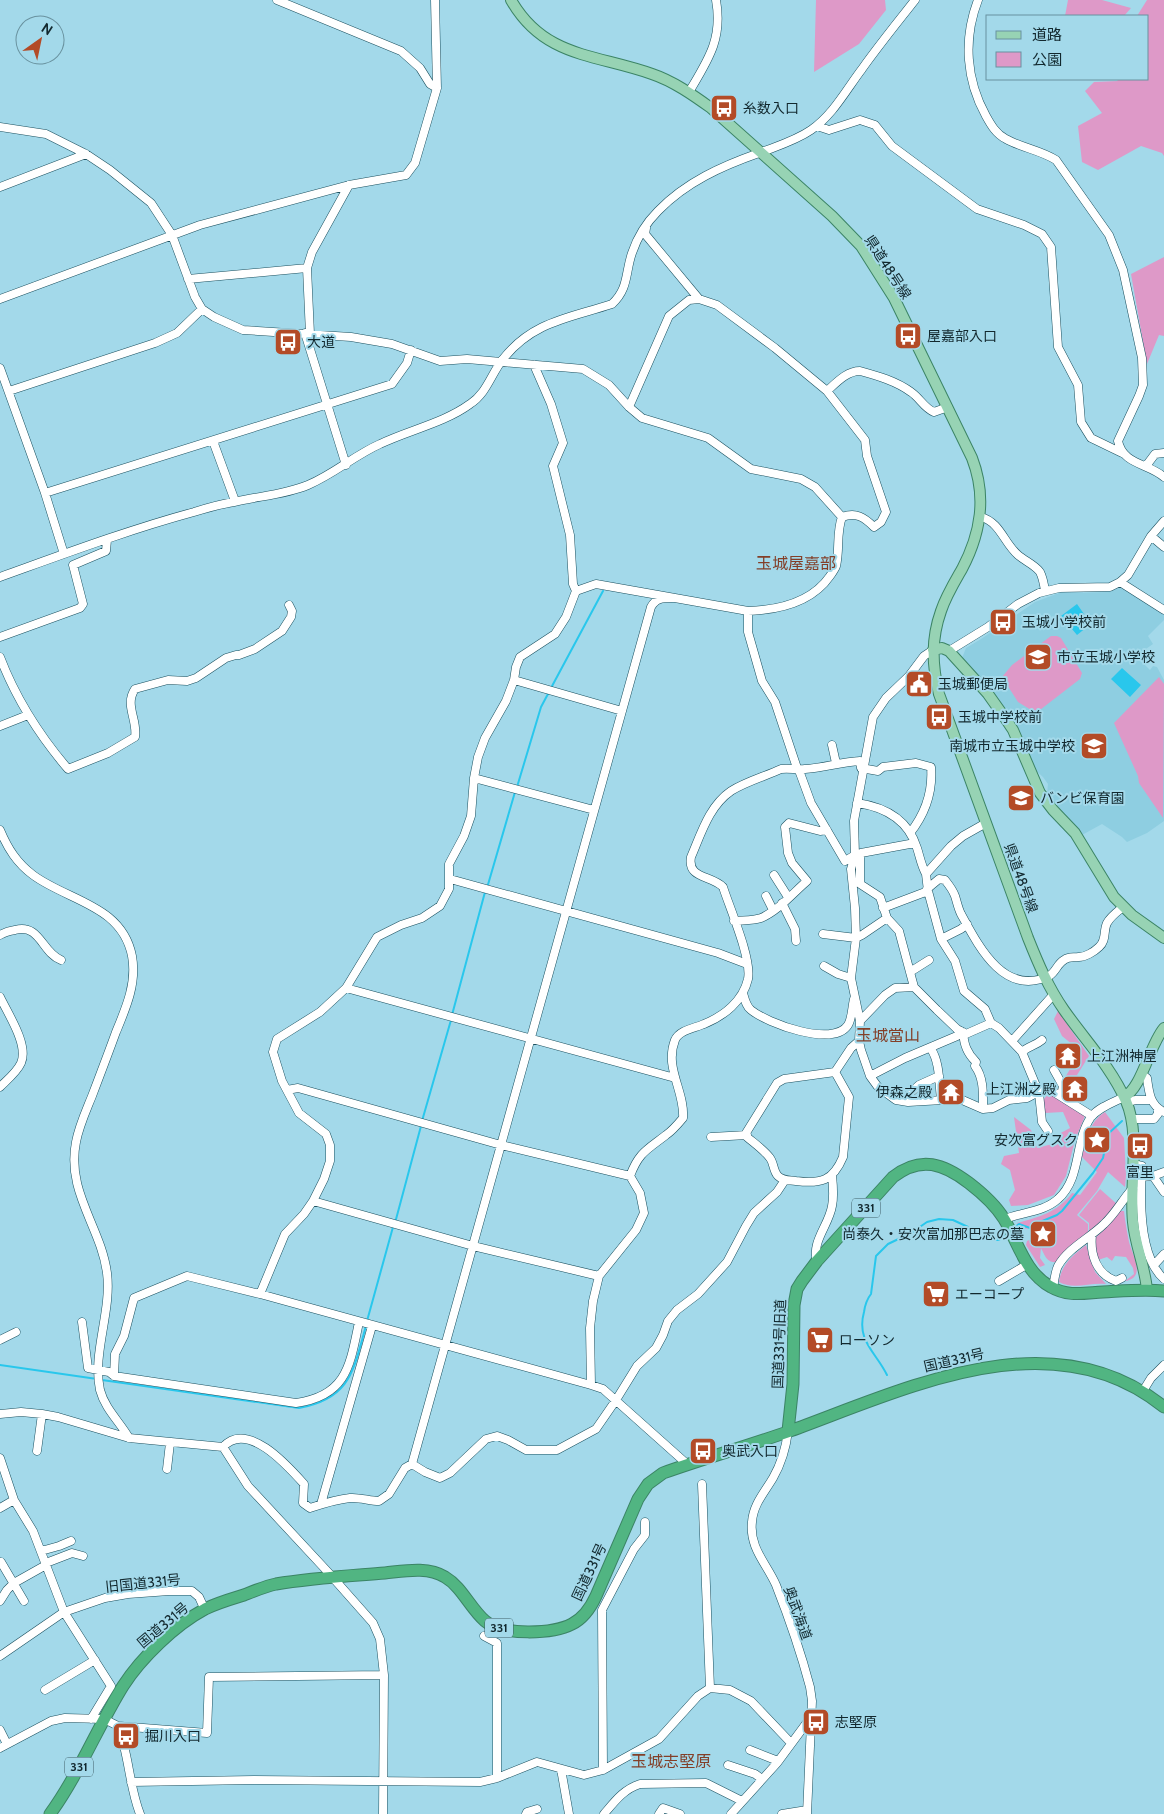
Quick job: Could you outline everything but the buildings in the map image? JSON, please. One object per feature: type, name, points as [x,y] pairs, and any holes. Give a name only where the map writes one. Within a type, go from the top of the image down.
[{"type":"highway","name":"国道331号旧道","points":[[788,1431],[793,1384],[794,1305],[797,1289],[817,1261],[893,1177],[906,1168],[920,1164],[940,1166],[954,1173],[992,1202],[1028,1264],[1041,1281],[1053,1288],[1067,1294],[1079,1295],[1147,1290],[1164,1291]]},
{"type":"highway","name":"国道331号","points":[[50,1814],[73,1779],[104,1719],[126,1682],[142,1661],[178,1628],[205,1610],[275,1585],[423,1570],[444,1576],[486,1622],[502,1630],[515,1632],[559,1629],[573,1624],[582,1617],[592,1604],[642,1492],[648,1484],[664,1473],[687,1464],[788,1431],[918,1384],[974,1369],[994,1366],[1042,1363],[1063,1365],[1105,1374],[1143,1391],[1164,1407]]},
{"type":"main road","name":"県道48号線","points":[[511,0],[522,17],[534,30],[555,45],[575,53],[653,74],[689,92],[711,108],[843,226],[870,259],[894,298],[972,458],[978,474],[981,498],[981,517],[973,544],[941,610],[933,650],[934,671],[939,694],[1044,977],[1110,1072],[1125,1100],[1131,1119],[1133,1224],[1147,1290]]},
{"type":"main road","points":[[933,650],[942,648],[949,651],[997,706],[1013,730],[1040,793],[1075,833],[1108,889],[1123,907],[1164,938]]},
{"type":"main road","points":[[1125,1100],[1134,1089],[1148,1056],[1163,1032]]},
{"type":"street","points":[[277,0],[402,51],[420,68],[430,84],[436,88]]},
{"type":"street","points":[[0,299],[200,225],[349,185],[406,175],[415,162],[436,88],[435,0]]},
{"type":"street","points":[[689,92],[715,45],[718,25],[716,0]]},
{"type":"street","points":[[0,577],[193,512],[235,502],[275,496],[308,485],[346,465],[379,444],[458,412],[472,404],[482,394],[500,362],[518,342],[558,319],[612,304],[622,293],[632,251],[637,240],[656,212],[696,180],[760,152],[794,140],[817,126],[832,111],[915,0]]},
{"type":"street","points":[[978,0],[970,26],[968,59],[974,89],[993,129],[1005,139],[1045,153],[1056,160],[1109,235],[1123,270],[1143,370],[1143,385],[1118,441],[1122,453]]},
{"type":"street","points":[[817,126],[829,130],[860,120],[875,125],[892,146],[977,209],[1042,234],[1051,246],[1055,334],[1058,347],[1078,385],[1081,422],[1091,438],[1164,477]]},
{"type":"street","points":[[0,127],[46,134],[86,154],[110,170],[150,203],[172,235],[194,297],[202,309],[214,317],[243,330],[352,337],[392,344],[440,361],[467,359],[583,369],[609,385],[642,418],[708,438],[751,469],[801,480],[815,487],[842,517]]},
{"type":"street","points":[[0,187],[86,154]]},
{"type":"street","points":[[346,465],[326,405],[308,334],[307,268],[312,252],[349,185]]},
{"type":"street","points":[[646,228],[645,234],[699,299]]},
{"type":"street","points":[[188,279],[307,268]]},
{"type":"street","points":[[629,407],[669,316],[689,300],[699,299],[716,305],[775,348],[828,391],[865,440],[867,456],[886,512],[884,518],[874,527],[858,515],[842,517]]},
{"type":"street","points":[[8,391],[155,343],[177,333],[202,309]]},
{"type":"street","points":[[45,493],[392,384],[407,363],[411,350]]},
{"type":"street","points":[[260,1294],[285,1234],[304,1214],[313,1201],[330,1162],[330,1145],[326,1134],[299,1113],[282,1081],[273,1052],[277,1038],[320,1012],[346,988],[378,937],[402,924],[422,918],[440,906],[449,889],[450,864],[464,836],[471,816],[474,778],[478,757],[485,738],[506,701],[520,657],[555,634],[566,617],[576,591],[573,584],[570,535],[553,466],[563,443],[552,404],[534,365]]},
{"type":"street","points":[[0,368],[45,493],[64,554]]},
{"type":"street","points":[[828,391],[848,374],[860,371],[895,382],[913,393],[928,410],[934,412],[948,408]]},
{"type":"street","points":[[213,441],[235,502]]},
{"type":"street","points":[[1146,466],[1155,454],[1164,453]]},
{"type":"street","points":[[576,591],[596,584],[748,611],[772,608],[814,594],[826,581],[836,567],[838,527],[842,517]]},
{"type":"street","points":[[981,517],[989,519],[998,528],[1013,550],[1038,570],[1044,582],[1045,591]]},
{"type":"street","points":[[949,651],[988,627],[1018,604],[1045,591],[1059,588],[1110,587],[1120,582],[1128,574],[1164,521]]},
{"type":"street","points":[[1152,536],[1164,547]]},
{"type":"street","points":[[0,637],[80,608],[83,604],[73,565],[106,551],[107,540]]},
{"type":"street","points":[[1120,582],[1164,610]]},
{"type":"street","points":[[223,1447],[227,1442],[244,1438],[260,1445],[283,1460],[304,1484],[303,1503],[310,1508],[351,1498],[379,1501],[389,1494],[405,1468],[412,1464],[651,607],[654,601],[660,598],[672,598]]},
{"type":"street","points":[[0,657],[10,684],[28,715],[48,745],[68,769],[108,753],[135,737],[131,695],[135,689],[168,680],[188,681],[196,678],[226,658],[236,654],[239,656],[254,649],[282,631],[291,617],[292,611],[289,605]]},
{"type":"street","points":[[748,611],[748,632],[762,681],[775,702],[796,768],[800,773],[811,803],[845,861],[861,853],[915,843]]},
{"type":"street","points":[[933,650],[924,656],[909,676],[886,698],[873,717],[853,834],[860,884],[880,897],[886,918],[900,932],[914,987],[936,1010],[966,1034],[991,1023]]},
{"type":"street","points":[[514,680],[622,710]]},
{"type":"street","points":[[0,726],[28,715]]},
{"type":"street","points":[[832,745],[836,763]]},
{"type":"street","points":[[630,1176],[635,1162],[648,1147],[668,1134],[683,1118],[684,1107],[672,1067],[672,1051],[676,1038],[688,1030],[718,1017],[736,1002],[743,993],[748,978],[747,964],[723,887],[718,882],[698,874],[691,869],[689,863],[690,857],[712,811],[732,791],[781,769],[804,769],[860,761],[861,768],[878,770],[883,767],[916,763],[931,767],[932,777],[927,804],[918,823],[910,833]]},
{"type":"street","points":[[474,778],[594,810]]},
{"type":"street","points":[[857,803],[878,808],[894,815],[907,827],[926,874],[928,890],[941,939],[955,961],[964,991],[985,1009],[991,1023],[999,1028],[1022,1052],[1039,1093],[1042,1122],[1048,1131]]},
{"type":"street","points":[[734,921],[753,920],[763,917],[807,881],[792,862],[788,853],[785,827],[790,823],[820,831],[827,830]]},
{"type":"street","points":[[926,874],[951,846],[963,836],[986,823]]},
{"type":"street","points":[[0,830],[12,854],[34,876],[91,904],[114,922],[122,933],[131,954],[133,978],[130,996],[78,1130],[74,1158],[78,1190],[104,1258],[107,1274],[107,1307],[99,1373],[100,1389],[109,1410],[130,1438]]},
{"type":"street","points":[[857,855],[852,869],[856,908],[856,938],[851,978],[860,1022],[859,1041],[870,1076],[878,1087],[896,1100],[908,1102],[960,1099],[983,1109],[993,1108],[1009,1100],[1027,1098],[1042,1090],[1049,1089],[1092,1116]]},
{"type":"street","points":[[774,874],[788,897]]},
{"type":"street","points":[[450,879],[718,953],[747,964]]},
{"type":"street","points":[[883,908],[928,890],[939,880],[945,880],[955,894],[961,914],[988,957],[1006,975],[1025,982],[1054,972],[1057,966],[1068,957],[1081,957],[1102,945],[1107,923],[1123,907]]},
{"type":"street","points":[[766,896],[773,910]]},
{"type":"street","points":[[782,903],[795,929],[796,941]]},
{"type":"street","points":[[823,934],[856,938],[886,918]]},
{"type":"street","points":[[941,939],[967,924]]},
{"type":"street","points":[[0,936],[21,928],[34,933],[44,942],[53,956],[61,960]]},
{"type":"street","points":[[910,972],[929,960]]},
{"type":"street","points":[[824,966],[838,974],[851,978]]},
{"type":"street","points":[[860,1022],[885,994],[895,988],[914,987]]},
{"type":"street","points":[[346,988],[530,1040],[675,1078]]},
{"type":"street","points":[[743,993],[747,1006],[753,1012],[781,1026],[820,1035],[832,1034],[843,1030],[848,1025],[855,995]]},
{"type":"street","points":[[1012,1041],[1054,994]]},
{"type":"street","points":[[0,997],[21,1040],[23,1053],[21,1063],[0,1087]]},
{"type":"street","points":[[870,1076],[905,1058],[931,1049],[962,1032]]},
{"type":"street","points":[[962,1032],[968,1055],[976,1062],[975,1066],[980,1075],[983,1086],[983,1109]]},
{"type":"street","points":[[1022,1052],[1027,1047],[1036,1045],[1042,1040]]},
{"type":"street","points":[[746,1135],[776,1083],[784,1079],[834,1072],[850,1048],[859,1041]]},
{"type":"street","points":[[931,1049],[934,1053],[941,1099]]},
{"type":"street","points":[[1054,1070],[1063,1086],[1061,1096]]},
{"type":"street","points":[[711,1137],[746,1135],[772,1159],[777,1175],[785,1180],[820,1182],[832,1175],[843,1157],[849,1097],[834,1072]]},
{"type":"street","points":[[1131,1119],[1154,1119],[1158,1114],[1146,1078],[1141,1074]]},
{"type":"street","points":[[908,1102],[908,1094],[938,1076]]},
{"type":"street","points":[[287,1090],[298,1088],[501,1144],[630,1176],[640,1193],[644,1212],[636,1230],[599,1276],[593,1301],[590,1328],[591,1385]]},
{"type":"street","points":[[1008,1227],[1055,1202],[1064,1192],[1073,1175],[1085,1130],[1092,1116],[1101,1109],[1125,1100],[1136,1100],[1156,1106]]},
{"type":"street","points":[[1133,1164],[1142,1166],[1142,1220],[1145,1238],[1158,1274],[1164,1278]]},
{"type":"street","points":[[1141,1177],[1153,1176],[1164,1172]]},
{"type":"street","points":[[817,1261],[814,1253],[820,1235],[828,1222],[833,1205],[832,1175]]},
{"type":"street","points":[[1153,1176],[1164,1192]]},
{"type":"street","points":[[412,1464],[440,1478],[450,1473],[486,1439],[496,1436],[526,1450],[557,1450],[596,1429],[636,1366],[656,1348],[668,1320],[677,1310],[698,1294],[727,1262],[754,1213],[777,1192],[785,1180]]},
{"type":"street","points":[[1053,1288],[1058,1266],[1080,1243],[1092,1235],[1119,1209],[1133,1188]]},
{"type":"street","points":[[313,1201],[473,1246],[599,1276]]},
{"type":"street","points":[[1092,1235],[1093,1258],[1102,1272],[1112,1280],[1116,1281],[1122,1278]]},
{"type":"street","points":[[1154,1265],[1164,1254]]},
{"type":"street","points":[[999,1281],[1028,1264]]},
{"type":"street","points":[[114,1376],[115,1354],[124,1336],[134,1298],[187,1276],[260,1294],[603,1389],[687,1464]]},
{"type":"street","points":[[82,1322],[88,1368],[99,1373],[109,1372],[114,1376],[296,1403],[314,1400],[339,1384],[352,1358],[361,1322]]},
{"type":"street","points":[[321,1504],[372,1325]]},
{"type":"street","points":[[0,1340],[16,1332]]},
{"type":"street","points":[[1143,1391],[1151,1378],[1164,1365]]},
{"type":"street","points":[[0,1414],[21,1412],[42,1414],[130,1438],[223,1447]]},
{"type":"street","points":[[37,1451],[42,1414]]},
{"type":"street","name":"奥武海道","points":[[788,1431],[779,1465],[755,1508],[751,1524],[756,1551],[773,1580],[810,1687],[812,1701],[807,1812]]},
{"type":"street","points":[[167,1469],[170,1443]]},
{"type":"street","points":[[223,1447],[248,1486],[373,1623],[380,1639],[384,1675],[384,1814]]},
{"type":"street","points":[[0,1458],[14,1500],[33,1531],[64,1612],[111,1686],[91,1719]]},
{"type":"street","points":[[702,1484],[710,1688]]},
{"type":"street","points":[[0,1508],[14,1500]]},
{"type":"street","points":[[603,1770],[602,1610],[634,1550],[645,1535],[645,1522]]},
{"type":"street","points":[[41,1551],[71,1541]]},
{"type":"street","points":[[0,1601],[3,1589],[46,1564],[72,1553],[84,1556]]},
{"type":"street","points":[[1,1562],[24,1601]]},
{"type":"street","name":"旧国道331号","points":[[0,1656],[64,1612],[106,1598],[128,1594],[185,1591],[196,1593],[205,1610]]},
{"type":"street","points":[[484,1636],[497,1643],[497,1778]]},
{"type":"street","points":[[44,1690],[95,1660]]},
{"type":"street","points":[[0,1730],[4,1746],[51,1721],[65,1718],[104,1719],[118,1726],[207,1733],[208,1677],[384,1675]]},
{"type":"street","points":[[131,1782],[254,1780],[480,1782],[497,1778],[538,1762],[584,1775],[603,1770],[659,1739],[698,1696],[710,1688],[730,1690],[751,1701],[791,1743]]},
{"type":"street","points":[[731,1814],[778,1761],[811,1717]]},
{"type":"street","points":[[118,1726],[123,1739],[131,1782],[140,1814]]},
{"type":"street","points":[[750,1750],[778,1761]]},
{"type":"street","points":[[728,1766],[755,1774],[762,1779]]},
{"type":"street","points":[[561,1769],[569,1814]]},
{"type":"street","points":[[604,1814],[617,1798],[630,1787],[640,1784],[706,1783],[742,1801]]},
{"type":"street","points":[[659,1814],[663,1808],[680,1814]]},
{"type":"street","points":[[526,1814],[537,1809]]},
{"type":"street","points":[[782,1814],[807,1812]]},
{"type":"shaded area","points":[[1121,587],[1164,613],[1164,620],[1148,636],[1153,644],[1136,656],[1150,670],[1153,666],[1157,667],[1164,680],[1164,821],[1147,833],[1127,842],[1102,824],[1082,835],[1074,824],[1059,810],[1047,795],[1048,784],[1034,769],[1015,724],[996,697],[962,658],[966,648],[1035,602],[1059,593],[1110,592]]},
{"type":"green space","points":[[816,0],[885,0],[886,10],[859,44],[814,72]]},
{"type":"green space","points":[[1068,0],[1102,0],[1131,8],[1125,15],[1065,15]]},
{"type":"green space","points":[[1147,0],[1164,0],[1164,156],[1162,153],[1141,146],[1098,170],[1082,162],[1078,126],[1102,113],[1085,91],[1094,82],[1149,80],[1149,15],[1138,15]]},
{"type":"green space","points":[[1164,257],[1164,336],[1159,335],[1147,364],[1131,274]]},
{"type":"green space","points":[[1051,636],[1061,638],[1082,673],[1080,679],[1036,713],[1018,702],[1002,677],[1012,665]]},
{"type":"green space","points":[[1159,677],[1164,684],[1163,818],[1139,783],[1138,776],[1114,723]]},
{"type":"green space","points":[[1058,1011],[1089,1056],[1077,1075],[1085,1080],[1072,1099],[1057,1090],[1074,1063],[1063,1055],[1073,1045],[1062,1036],[1054,1019]]},
{"type":"green space","points":[[1049,1093],[1060,1098],[1085,1116],[1075,1140],[1066,1176],[1054,1195],[1028,1205],[1011,1206],[1009,1200],[1015,1190],[1010,1170],[1001,1164],[1004,1156],[1019,1153],[1014,1117],[1031,1130],[1037,1148],[1056,1143],[1057,1135],[1070,1128],[1063,1112],[1045,1113],[1043,1100]]},
{"type":"green space","points":[[1105,1112],[1124,1138],[1125,1187],[1108,1172],[1097,1191],[1077,1215],[1088,1224],[1088,1232],[1058,1262],[1051,1262],[1047,1259],[1041,1248],[1040,1258],[1045,1265],[1040,1267],[1026,1245],[1027,1241],[1036,1237],[1040,1242],[1043,1228],[1020,1229],[1017,1223],[1040,1216],[1054,1209],[1061,1205],[1072,1193],[1080,1195],[1097,1172],[1082,1157],[1087,1138],[1095,1121]]},
{"type":"green space","points":[[1100,1189],[1118,1205],[1089,1233],[1089,1223],[1079,1215]]},
{"type":"green space","points":[[1120,1211],[1124,1211],[1129,1242],[1137,1271],[1132,1279],[1125,1281],[1134,1274],[1133,1268],[1126,1257],[1115,1256],[1112,1261],[1107,1257],[1098,1260],[1095,1251],[1095,1238]]},
{"type":"green space","points":[[1086,1245],[1095,1272],[1106,1284],[1076,1286],[1059,1282],[1065,1265]]},
{"type":"water","points":[[1077,604],[1084,614],[1080,617],[1087,627],[1077,635],[1061,616]]},
{"type":"water","points":[[1122,668],[1141,685],[1130,697],[1111,679]]},
{"type":"waterway","points":[[551,688],[603,591]]},
{"type":"waterway","points":[[517,787],[541,707],[549,692]]},
{"type":"waterway","points":[[487,888],[515,792]]},
{"type":"waterway","points":[[452,1015],[485,892]]},
{"type":"waterway","points":[[422,1121],[451,1020]]},
{"type":"waterway","points":[[1014,1228],[1019,1224],[1030,1228],[1038,1227],[1040,1222],[1062,1211],[1093,1173],[1103,1158],[1108,1134],[1122,1121]]},
{"type":"waterway","points":[[395,1223],[421,1126]]},
{"type":"waterway","points":[[887,1375],[868,1346],[862,1322],[864,1309],[871,1294],[876,1256],[888,1244],[911,1233],[927,1222],[939,1219],[953,1220],[996,1240],[999,1240],[1006,1234]]},
{"type":"waterway","points":[[367,1321],[393,1227]]},
{"type":"waterway","points":[[102,1380],[299,1408],[330,1397],[340,1390],[353,1369],[366,1326]]},
{"type":"waterway","points":[[0,1365],[97,1379]]},
{"type":"place","name":"糸数入口","points":[[724,108]]},
{"type":"place","name":"屋嘉部入口","points":[[908,336]]},
{"type":"place","name":"大道","points":[[288,342]]},
{"type":"place","name":"玉城小学校前","points":[[1003,622]]},
{"type":"place","name":"市立玉城小学校","points":[[1038,657]]},
{"type":"place","name":"玉城郵便局","points":[[919,684]]},
{"type":"place","name":"玉城中学校前","points":[[939,717]]},
{"type":"place","name":"南城市立玉城中学校","points":[[1094,746]]},
{"type":"place","name":"バンビ保育園","points":[[1021,798]]},
{"type":"place","name":"上江洲神屋","points":[[1068,1056]]},
{"type":"place","name":"上江洲之殿","points":[[1075,1089]]},
{"type":"place","name":"伊森之殿","points":[[951,1092]]},
{"type":"place","name":"安次富グスク","points":[[1097,1140]]},
{"type":"place","name":"富里","points":[[1140,1146]]},
{"type":"place","name":"尚泰久・安次富加那巴志の墓","points":[[1043,1234]]},
{"type":"place","name":"エーコープ","points":[[936,1294]]},
{"type":"place","name":"ローソン","points":[[820,1340]]},
{"type":"place","name":"奥武入口","points":[[703,1451]]},
{"type":"place","name":"志堅原","points":[[816,1722]]},
{"type":"place","name":"掘川入口","points":[[126,1736]]},
{"type":"district","name":"玉城屋嘉部","points":[[796,563]]},
{"type":"district","name":"玉城當山","points":[[888,1035]]},
{"type":"district","name":"玉城志堅原","points":[[671,1761]]}]
